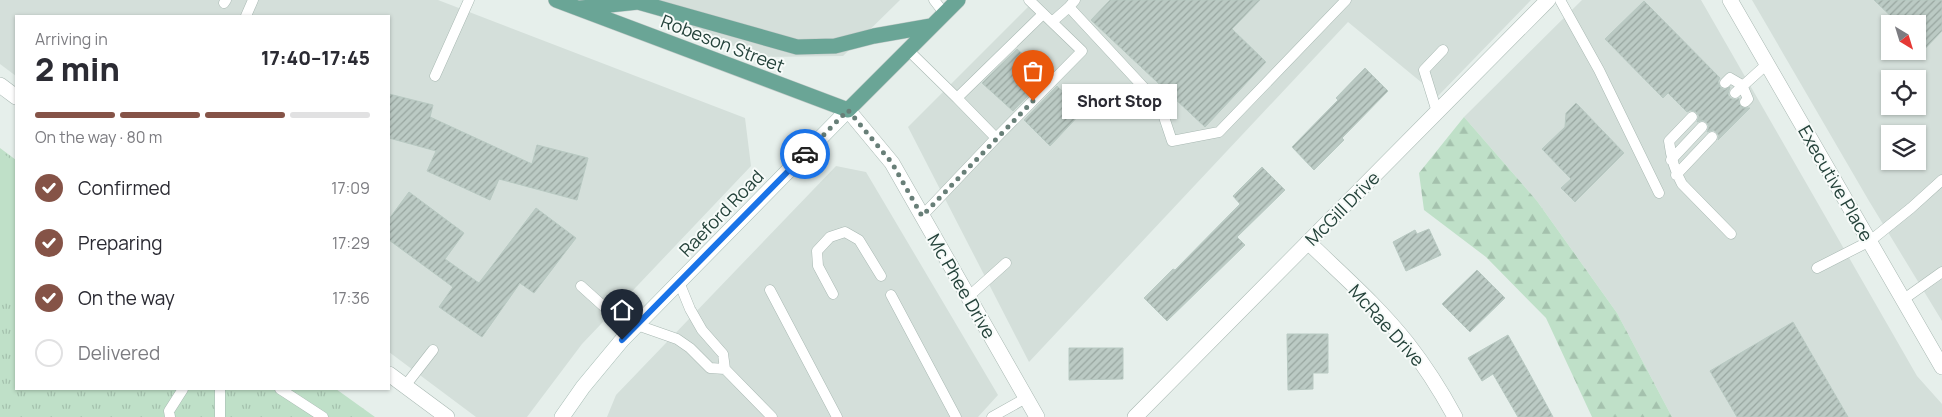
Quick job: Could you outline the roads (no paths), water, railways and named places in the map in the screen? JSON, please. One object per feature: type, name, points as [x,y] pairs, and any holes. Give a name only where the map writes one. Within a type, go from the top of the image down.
[{"type":"main road","name":"Robeson Street","points":[[556,0],[848,110]]},
{"type":"main road","name":"Raeford Road","points":[[848,110],[958,0]]},
{"type":"main road","points":[[578,8],[638,2],[797,47],[836,46],[874,36],[931,26]]},
{"type":"street","name":"McGill Drive","points":[[1135,417],[1548,0]]},
{"type":"street","name":"Executive Place","points":[[1730,0],[1942,367]]},
{"type":"street","points":[[0,85],[15,96]]},
{"type":"street","name":"Mc Phee Drive","points":[[848,110],[892,163],[1036,417]]},
{"type":"street","name":"Raeford Road","points":[[562,417],[583,387],[634,328],[848,110]]},
{"type":"street","name":"McRae Drive","points":[[1308,242],[1387,319],[1425,367],[1455,417]]},
{"type":"street","points":[[390,375],[447,417]]},
{"type":"lane","points":[[246,15],[253,0]]},
{"type":"lane","points":[[435,76],[468,0]]},
{"type":"lane","points":[[934,0],[944,13]]},
{"type":"lane","points":[[922,216],[1082,51],[1029,0]]},
{"type":"lane","points":[[1052,22],[1072,4],[1160,105],[1172,141],[1219,132],[1346,0]]},
{"type":"lane","points":[[1560,0],[1599,70],[1659,193]]},
{"type":"lane","points":[[957,98],[1043,14]]},
{"type":"lane","points":[[908,50],[996,138]]},
{"type":"lane","points":[[1437,112],[1424,70],[1443,50]]},
{"type":"lane","points":[[1739,89],[1767,64]]},
{"type":"lane","points":[[1725,83],[1730,78],[1748,100],[1745,102]]},
{"type":"lane","points":[[1692,117],[1669,141],[1671,160],[1676,175],[1682,184],[1731,234]]},
{"type":"lane","points":[[1671,160],[1702,127]]},
{"type":"lane","points":[[1676,175],[1712,137]]},
{"type":"lane","points":[[1817,268],[1870,241],[1942,180]]},
{"type":"lane","points":[[833,294],[818,266],[817,251],[830,237],[846,232],[859,240],[881,276]]},
{"type":"lane","points":[[968,297],[1006,263]]},
{"type":"lane","points":[[1904,299],[1942,272]]},
{"type":"lane","points":[[679,282],[690,309],[702,330],[723,354],[725,369],[772,417]]},
{"type":"lane","points":[[581,286],[634,328],[677,339],[690,348],[710,368],[725,369]]},
{"type":"lane","points":[[770,290],[837,417]]},
{"type":"lane","points":[[891,295],[956,417]]},
{"type":"lane","points":[[405,386],[433,350]]},
{"type":"lane","points":[[170,417],[169,411],[182,390]]},
{"type":"lane","points":[[220,390],[220,417]]},
{"type":"lane","points":[[282,390],[323,417]]},
{"type":"lane","points":[[992,417],[1026,398]]},
{"type":"place","name":"Short Stop","points":[[1033,101]]}]
